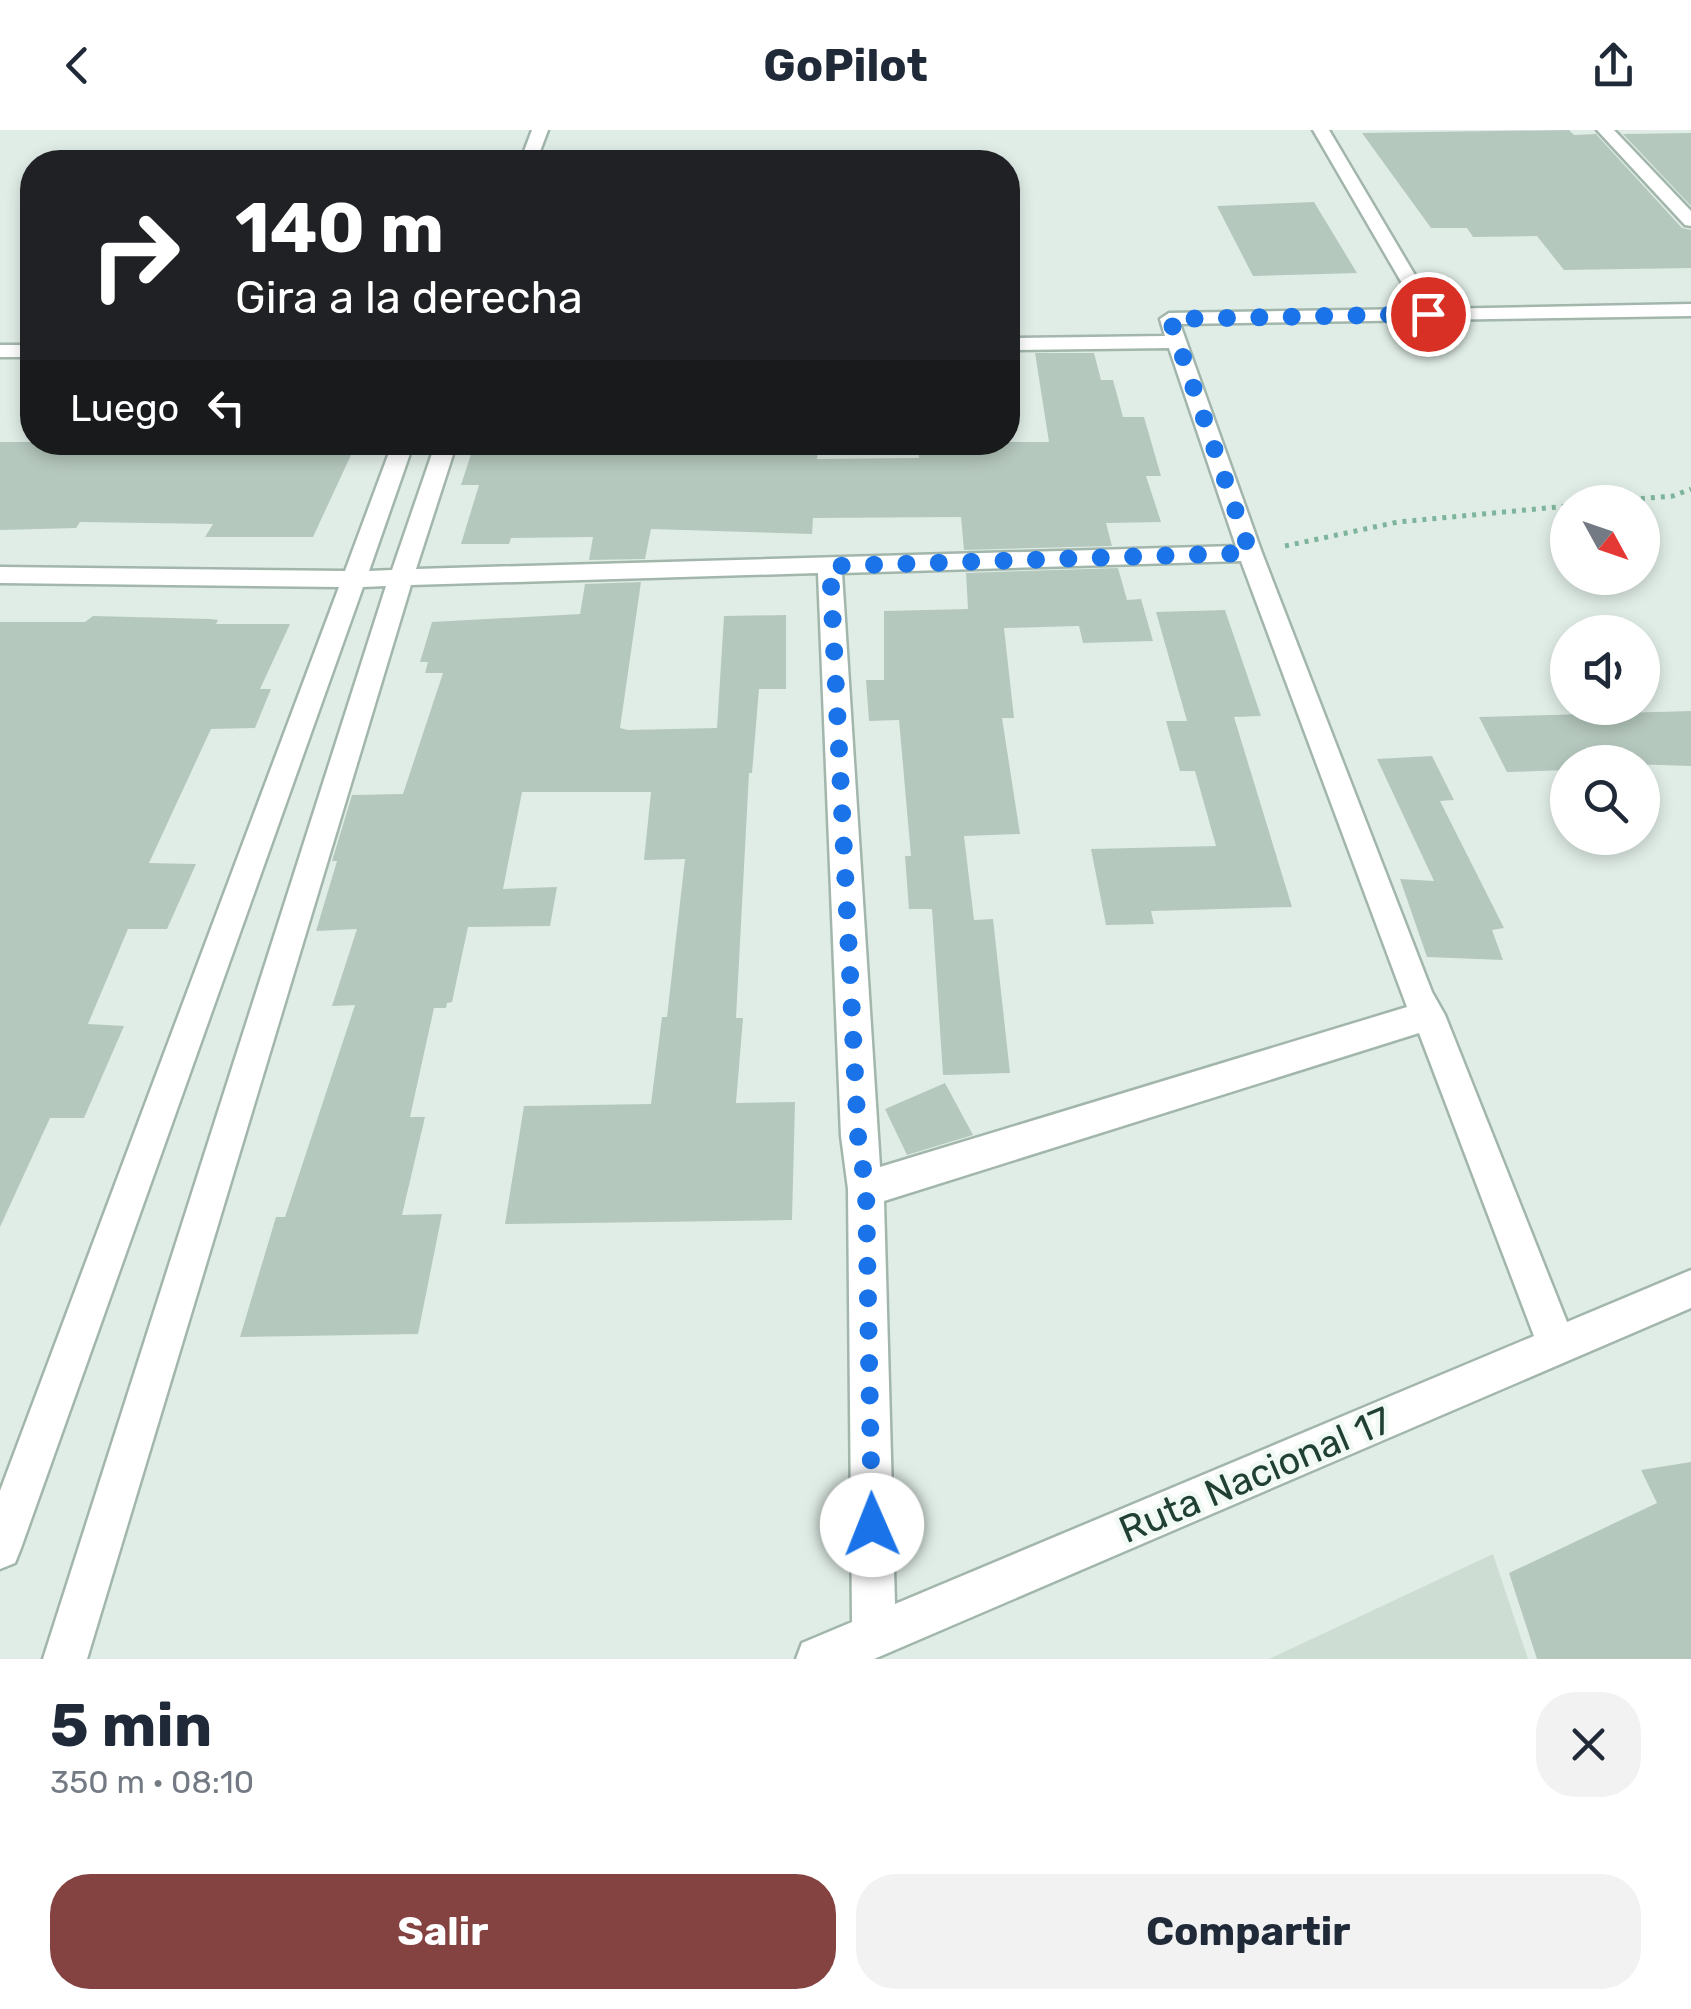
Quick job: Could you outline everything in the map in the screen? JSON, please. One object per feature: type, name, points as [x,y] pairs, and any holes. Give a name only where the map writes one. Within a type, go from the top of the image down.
[{"type":"street","points":[[1321,130],[1428,314]]},
{"type":"street","points":[[1605,130],[1691,221]]},
{"type":"street","points":[[1557,1346],[1429,1015],[1419,1000],[1250,553],[1170,319],[1691,310]]},
{"type":"street","points":[[1020,344],[1178,342]]},
{"type":"street","points":[[0,1548],[399,455]]},
{"type":"street","points":[[65,1659],[402,574],[443,455]]},
{"type":"street","points":[[0,575],[352,578],[1250,553]]},
{"type":"street","points":[[830,566],[858,1136],[866,1189],[874,1637]]},
{"type":"street","points":[[866,1189],[1429,1015]]},
{"type":"street","name":"Ruta Nacional 17","points":[[818,1659],[1691,1289]]},
{"type":"path","points":[[1660,497],[1691,489]]},
{"type":"path","points":[[1250,553],[1398,522],[1550,508]]},
{"type":"shaded area","points":[[1493,1554],[1528,1659],[1269,1659]]},
{"type":"building","points":[[1569,130],[1574,135],[1596,134],[1682,228],[1691,230],[1691,268],[1564,270],[1537,236],[1473,237],[1467,228],[1431,228],[1362,133]]},
{"type":"building","points":[[1691,133],[1691,206],[1623,134]]},
{"type":"building","points":[[1314,202],[1357,273],[1253,276],[1217,206]]},
{"type":"building","points":[[1035,353],[1094,353],[1101,380],[1113,380],[1123,417],[1144,417],[1161,476],[1146,476],[1161,522],[1106,523],[1112,546],[964,550],[961,517],[813,518],[812,534],[651,529],[645,559],[589,560],[593,537],[511,538],[509,544],[461,544],[479,485],[461,485],[471,455],[919,458],[919,455],[1020,455],[1020,442],[1049,442]]},
{"type":"building","points":[[0,442],[20,442],[20,455],[351,455],[313,537],[205,537],[213,524],[80,522],[76,528],[0,530]]},
{"type":"building","points":[[1118,568],[1127,600],[1141,599],[1153,641],[1083,643],[1079,626],[1004,628],[1014,718],[1002,718],[1020,834],[964,836],[974,920],[993,919],[1010,1073],[943,1075],[932,909],[909,909],[905,856],[911,856],[899,720],[869,721],[866,680],[884,680],[884,611],[968,609],[966,573]]},
{"type":"building","points":[[641,582],[620,728],[628,730],[717,728],[724,616],[786,615],[786,689],[759,689],[749,773],[736,1018],[743,1018],[736,1103],[795,1102],[792,1220],[505,1224],[524,1106],[651,1104],[662,1017],[667,1017],[685,859],[644,860],[651,792],[522,792],[503,889],[557,887],[550,926],[468,927],[452,1002],[446,1008],[434,1008],[410,1117],[425,1117],[402,1215],[442,1214],[418,1334],[240,1337],[276,1217],[285,1217],[355,1005],[332,1006],[357,929],[316,931],[337,861],[332,861],[352,795],[403,794],[443,673],[425,673],[428,662],[420,662],[432,622],[580,614],[585,584]]},
{"type":"building","points":[[1225,610],[1261,716],[1234,717],[1292,907],[1151,911],[1154,924],[1106,925],[1091,849],[1216,846],[1195,771],[1180,771],[1166,721],[1187,721],[1156,612]]},
{"type":"building","points":[[93,616],[211,619],[218,620],[216,624],[290,624],[260,689],[271,689],[255,728],[211,729],[149,863],[196,864],[167,929],[128,929],[88,1024],[124,1026],[84,1118],[50,1118],[0,1227],[0,622],[85,622]]},
{"type":"building","points":[[1691,711],[1691,766],[1660,765],[1660,745],[1550,745],[1550,771],[1507,772],[1479,717],[1550,715],[1550,725],[1660,725],[1660,712]]},
{"type":"building","points":[[1432,756],[1454,800],[1440,801],[1504,928],[1492,930],[1503,960],[1427,957],[1400,879],[1434,881],[1377,759]]},
{"type":"building","points":[[945,1083],[973,1135],[907,1155],[885,1109]]},
{"type":"building","points":[[1691,1462],[1691,1659],[1537,1659],[1509,1573],[1657,1503],[1641,1470]]},
{"type":"route","points":[[872,1525],[866,1189],[858,1136],[830,566],[1250,553],[1170,319],[1428,314]]}]
